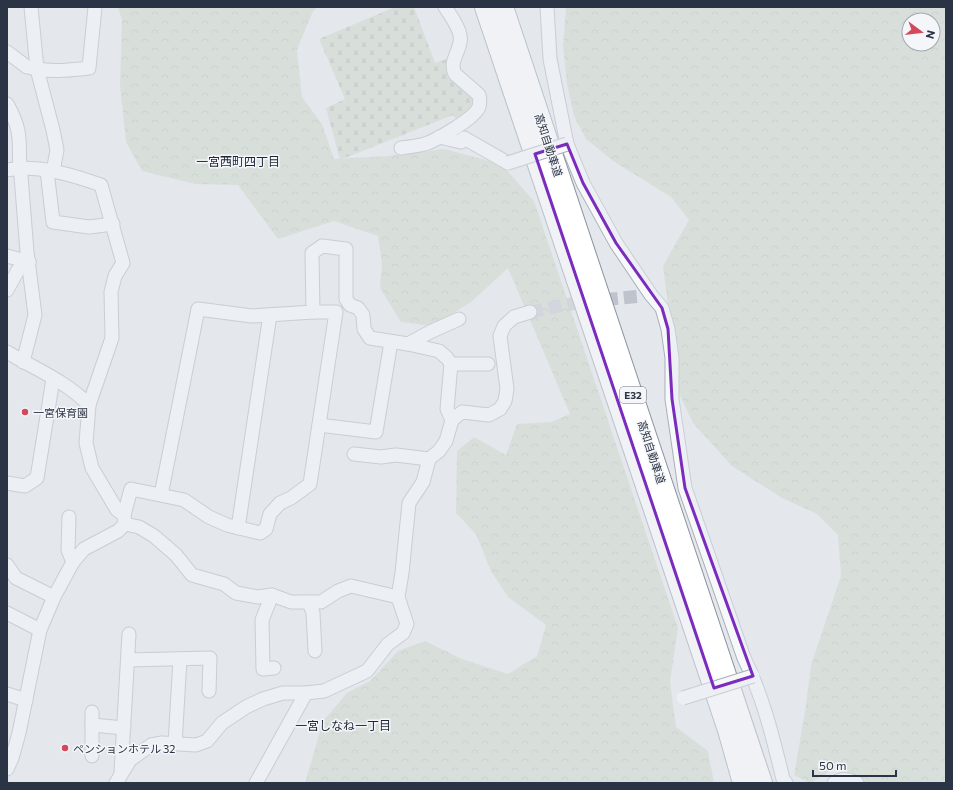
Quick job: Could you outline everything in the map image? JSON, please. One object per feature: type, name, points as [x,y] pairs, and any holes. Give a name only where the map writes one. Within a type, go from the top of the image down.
[{"type":"highway","name":"高知自動車道","points":[[486,7],[728,730],[744,783]]},
{"type":"highway","name":"高知自動車道","points":[[503,7],[762,783]]},
{"type":"street","points":[[31,7],[37,69],[57,150],[50,171],[53,222],[89,227],[113,224]]},
{"type":"street","points":[[7,52],[27,67],[37,69],[70,70],[89,68],[95,7]]},
{"type":"street","points":[[401,148],[424,144],[439,137],[473,115],[479,108],[480,99],[476,91],[455,74],[453,70],[452,64],[460,43],[460,36],[458,29],[445,7]]},
{"type":"street","points":[[547,7],[550,59],[567,144],[583,183],[646,295],[662,308],[668,329],[672,358],[672,399],[685,488],[744,658],[753,676],[770,727],[783,779],[786,783]]},
{"type":"street","points":[[7,104],[14,115],[18,132],[13,169]]},
{"type":"street","points":[[439,137],[461,142],[464,138],[508,163],[567,144]]},
{"type":"street","points":[[13,169],[34,167],[82,178],[102,185],[123,263],[115,276],[110,292],[112,338],[89,405],[86,443],[92,468],[117,510],[125,519],[154,536],[176,555],[192,575],[224,584],[236,594],[258,597],[272,595],[291,602],[321,602],[338,591],[351,586],[398,597]]},
{"type":"street","points":[[13,169],[21,176],[25,265],[35,315],[23,362]]},
{"type":"street","points":[[313,312],[312,253],[322,246],[346,249],[346,299],[350,305],[358,308],[363,315],[364,329],[370,338],[439,351],[451,364],[447,410],[452,420]]},
{"type":"street","points":[[7,266],[25,265]]},
{"type":"street","points":[[7,290],[18,270],[25,265]]},
{"type":"street","points":[[7,769],[12,758],[19,733],[40,630],[54,598],[73,562],[84,549],[118,531],[125,519],[132,488],[160,495],[184,500],[209,517],[227,525],[260,533],[266,529],[270,514],[280,503],[291,498],[310,484],[336,312],[252,316],[198,309],[160,495]]},
{"type":"street","points":[[118,778],[130,760],[151,745],[162,743],[196,745],[207,741],[222,724],[246,707],[263,699],[283,693],[324,691],[367,671],[388,644],[403,633],[407,624],[398,597],[409,503],[423,482],[429,460],[440,451],[446,441],[452,420],[462,412],[489,414],[500,409],[505,400],[507,390],[500,336],[504,326],[514,317],[530,312]]},
{"type":"street","points":[[238,528],[270,315]]},
{"type":"street","points":[[408,344],[459,319]]},
{"type":"street","points":[[319,425],[376,432],[391,342]]},
{"type":"street","points":[[7,352],[68,386],[80,395],[89,405]]},
{"type":"street","points":[[451,364],[488,364]]},
{"type":"street","points":[[7,483],[25,486],[36,478],[53,379]]},
{"type":"street","points":[[354,454],[380,457],[396,455],[429,460]]},
{"type":"street","points":[[69,518],[68,550],[73,562]]},
{"type":"street","points":[[7,565],[16,578],[54,598]]},
{"type":"street","points":[[272,595],[262,620],[264,668],[274,668]]},
{"type":"street","points":[[309,602],[313,613],[315,651]]},
{"type":"street","points":[[7,613],[40,630]]},
{"type":"street","points":[[118,778],[124,728],[129,634]]},
{"type":"street","points":[[175,744],[182,655]]},
{"type":"street","points":[[128,660],[182,655],[210,658],[209,691]]},
{"type":"street","points":[[683,698],[753,676]]},
{"type":"street","points":[[256,783],[306,693]]},
{"type":"street","points":[[7,694],[26,700]]},
{"type":"street","points":[[92,712],[92,756]]},
{"type":"street","points":[[92,726],[124,728]]},
{"type":"street","points":[[834,783],[836,781],[850,779],[857,783]]},
{"type":"highlighted area","points":[[567,144],[583,183],[616,243],[662,308],[668,329],[672,399],[685,488],[753,676],[714,688],[535,154]]},
{"type":"green space","points":[[118,7],[318,7],[313,11],[297,50],[302,97],[322,124],[334,159],[387,156],[444,149],[501,164],[534,201],[678,628],[670,682],[676,727],[708,751],[714,783],[305,783],[323,721],[347,693],[370,681],[398,651],[425,641],[462,659],[508,674],[537,656],[546,625],[508,597],[491,571],[476,534],[456,513],[457,451],[474,437],[506,455],[517,424],[551,422],[570,414],[508,268],[471,302],[433,326],[401,322],[380,288],[382,264],[378,236],[334,221],[278,239],[238,185],[195,184],[142,171],[126,142],[120,86],[122,20]]},
{"type":"green space","points":[[395,7],[414,7],[435,63],[447,59],[448,68],[473,96],[476,105],[472,111],[456,119],[453,115],[340,160],[326,108],[345,99],[319,39]]},
{"type":"green space","points":[[566,7],[946,7],[946,783],[841,783],[837,767],[810,783],[794,775],[805,712],[811,665],[841,576],[838,535],[817,514],[782,498],[732,466],[693,423],[676,387],[678,346],[668,305],[663,266],[689,220],[671,197],[613,161],[586,139],[574,116],[567,84],[563,46]]},
{"type":"tunnel","points":[[530,312],[582,302],[641,296]]},
{"type":"place","name":"一宮保育園","points":[[25,412]]},
{"type":"place","name":"ペンションホテル 32","points":[[65,748]]},
{"type":"district","name":"一宮西町四丁目","points":[[238,161]]},
{"type":"district","name":"一宮しなね一丁目","points":[[343,725]]}]
